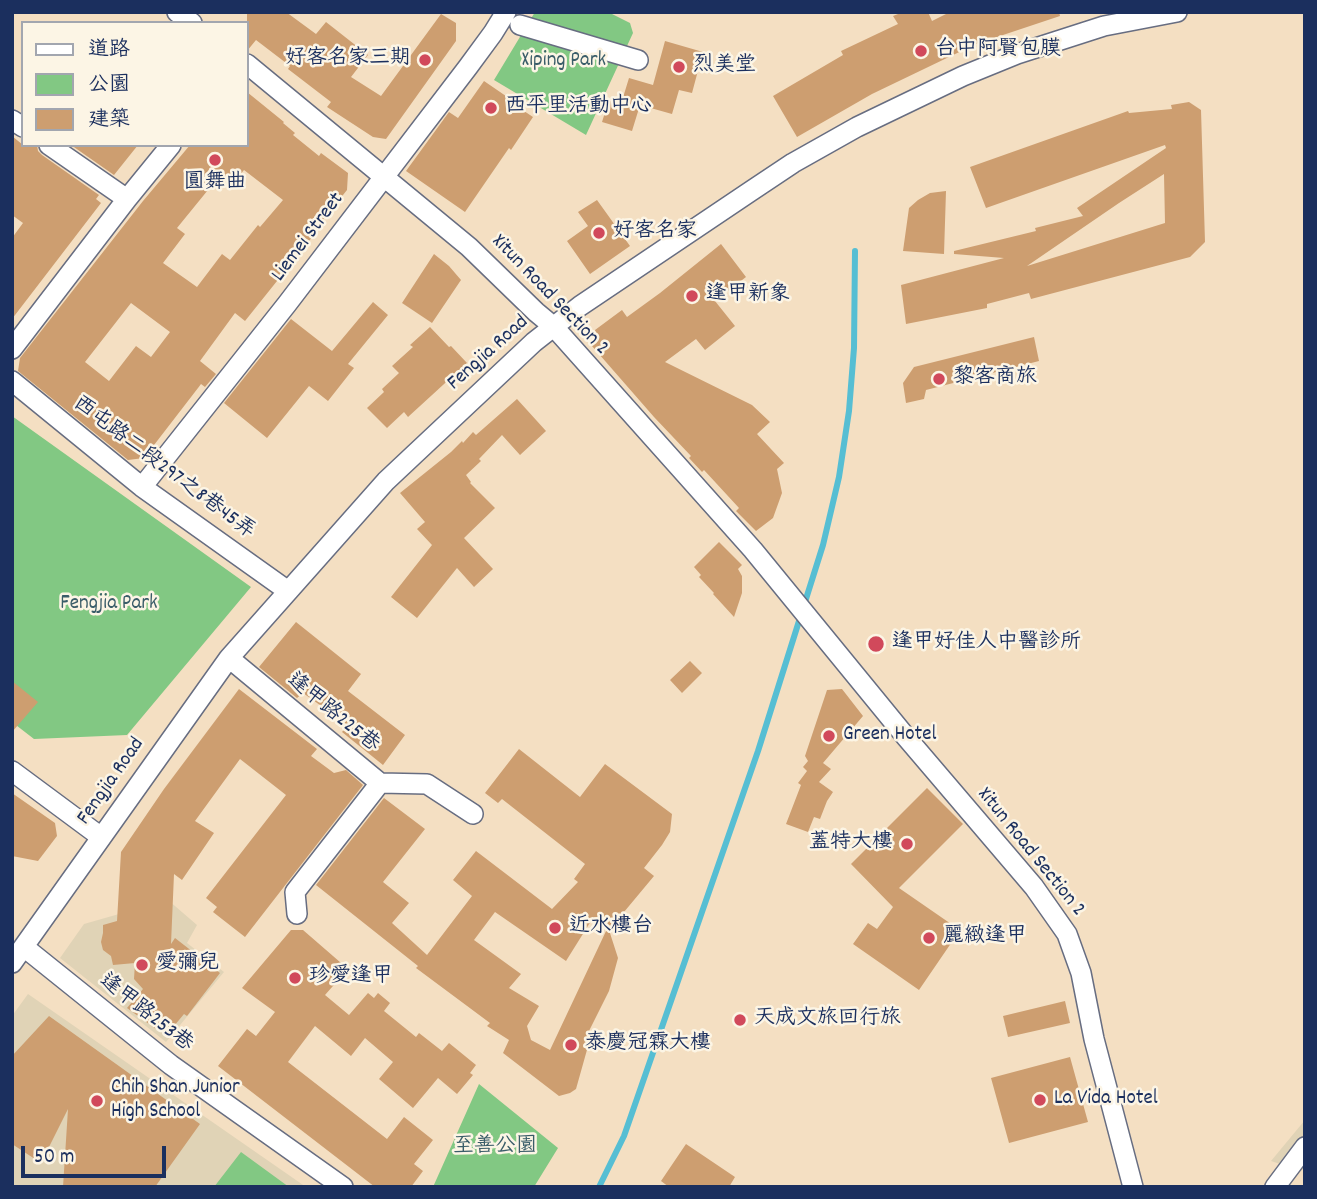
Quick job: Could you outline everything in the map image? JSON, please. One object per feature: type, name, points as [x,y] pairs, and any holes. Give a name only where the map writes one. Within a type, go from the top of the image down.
[{"type":"street","name":"Fengjia Road","points":[[18,955],[229,658],[400,467],[534,342],[580,306],[793,163],[857,127],[963,76],[1017,54],[1104,26],[1177,12]]},
{"type":"street","points":[[513,19],[638,60]]},
{"type":"street","name":"Liemei Street","points":[[142,487],[287,304],[494,33],[513,19]]},
{"type":"street","name":"Xitun Road Section 2","points":[[248,65],[469,247],[554,327],[788,592],[906,737],[1034,887],[1067,934],[1081,973],[1094,1039],[1133,1187]]},
{"type":"street","points":[[52,147],[127,199]]},
{"type":"street","points":[[12,349],[169,147]]},
{"type":"street","name":"西屯路二段297之8巷45弄","points":[[12,381],[142,487],[288,591]]},
{"type":"street","name":"逢甲路225巷","points":[[229,658],[380,783],[295,892],[297,914]]},
{"type":"street","points":[[12,771],[101,837]]},
{"type":"street","points":[[380,783],[426,784],[473,814]]},
{"type":"street","name":"逢甲路253巷","points":[[18,955],[342,1187]]},
{"type":"street","points":[[1275,1187],[1305,1147]]},
{"type":"shaded area","name":"愛彌兒","points":[[168,900],[197,925],[187,943],[224,972],[166,1042],[60,958],[84,924]]},
{"type":"shaded area","name":"Chih Shan Junior High School","points":[[28,994],[306,1187],[12,1187],[12,1016]]},
{"type":"shaded area","points":[[1305,1120],[1305,1167],[1301,1171],[1271,1161]]},
{"type":"green space","name":"Xiping Park","points":[[535,12],[608,12],[630,23],[633,33],[586,135],[494,80]]},
{"type":"green space","name":"Fengjia Park","points":[[12,416],[251,587],[127,735],[34,739],[12,722]]},
{"type":"green space","name":"至善公園","points":[[479,1084],[558,1148],[534,1187],[433,1187]]},
{"type":"green space","points":[[241,1152],[289,1187],[214,1187]]},
{"type":"building","points":[[247,12],[286,12],[316,34],[326,22],[368,55],[351,77],[381,96],[441,14],[456,23],[456,41],[386,139],[373,137],[327,107],[331,102],[256,40],[248,50]]},
{"type":"building","points":[[903,12],[928,12],[932,21],[950,12],[1059,12],[1060,16],[976,44],[872,94],[797,137],[773,96],[843,55],[841,51],[898,24],[893,16]]},
{"type":"building","points":[[665,41],[703,52],[692,93],[679,90],[672,114],[640,105],[632,131],[602,122],[609,100],[621,104],[629,78],[653,85]]},
{"type":"building","points":[[484,81],[533,117],[465,212],[406,171],[449,112],[458,118]]},
{"type":"building","points":[[248,93],[284,122],[295,133],[293,135],[319,156],[321,153],[348,173],[347,190],[319,225],[321,226],[245,321],[235,313],[200,361],[216,374],[205,387],[201,384],[144,458],[128,460],[18,371],[20,358],[188,147],[248,147]],"holes":[[[244,170],[283,200],[260,227],[258,225],[230,260],[222,254],[197,287],[163,263],[185,234],[177,228],[221,174],[232,184]],[[131,303],[170,332],[151,357],[136,346],[109,381],[85,362]]]},
{"type":"building","points":[[1189,102],[1201,110],[1205,242],[1190,257],[1031,299],[1029,293],[987,304],[987,308],[906,324],[901,285],[1004,258],[954,254],[954,251],[1036,231],[1035,228],[1083,216],[1077,208],[1166,148],[1165,145],[986,208],[970,167],[1128,111],[1172,109],[1171,105]],"holes":[[[1164,174],[1165,223],[1027,266]]]},
{"type":"building","points":[[12,136],[21,143],[21,147],[37,147],[42,155],[99,195],[96,199],[101,203],[12,319],[12,238],[23,223],[12,215]]},
{"type":"building","points":[[74,147],[136,147],[114,175]]},
{"type":"building","points":[[946,191],[944,254],[903,251],[909,208],[930,193]]},
{"type":"building","name":"好客名家","points":[[597,200],[630,246],[590,274],[567,241],[588,226],[578,212]]},
{"type":"building","points":[[721,244],[746,277],[715,301],[735,326],[705,350],[696,339],[665,362],[752,405],[770,422],[757,434],[784,463],[777,469],[782,493],[773,518],[756,531],[736,511],[739,508],[704,470],[702,472],[689,458],[691,456],[592,346],[595,330],[622,310],[627,317]]},
{"type":"building","points":[[434,254],[461,280],[432,323],[402,303]]},
{"type":"building","points":[[373,302],[388,315],[348,364],[354,368],[328,401],[309,386],[267,438],[224,403],[291,319],[332,351]]},
{"type":"building","points":[[430,327],[467,363],[408,417],[404,412],[387,428],[367,408],[399,373],[392,366]]},
{"type":"building","points":[[1034,337],[1039,361],[926,390],[924,399],[906,403],[903,383],[914,367]]},
{"type":"building","points":[[517,399],[546,431],[520,455],[502,435],[466,475],[470,483],[495,508],[464,538],[493,569],[474,587],[457,568],[417,618],[391,597],[432,545],[417,529],[425,522],[400,493],[473,432],[476,435]]},
{"type":"building","points":[[719,542],[742,565],[738,569],[742,576],[742,593],[734,617],[699,577],[701,575],[694,567]]},
{"type":"building","points":[[296,622],[361,674],[348,691],[405,735],[383,765],[342,732],[348,725],[303,693],[297,698],[259,667]]},
{"type":"building","points":[[690,661],[702,673],[682,693],[670,680]]},
{"type":"building","points":[[12,681],[38,702],[12,732]]},
{"type":"building","points":[[239,689],[317,749],[311,756],[334,773],[346,770],[363,785],[245,937],[213,912],[217,907],[206,898],[286,795],[240,759],[195,821],[214,833],[182,880],[174,874],[171,944],[175,938],[220,973],[187,1016],[184,1014],[174,1026],[169,1021],[160,1032],[127,1008],[143,989],[134,979],[135,963],[113,965],[111,956],[103,950],[103,925],[117,921],[121,852],[164,789]]},
{"type":"building","points":[[842,689],[863,716],[823,763],[831,769],[819,782],[833,792],[820,819],[814,817],[808,832],[786,824],[801,785],[798,783],[807,771],[803,767],[808,761],[805,756],[827,690]]},
{"type":"building","points":[[519,749],[580,797],[605,764],[672,814],[670,832],[644,868],[654,876],[609,930],[618,958],[609,991],[589,1031],[592,1032],[576,1089],[559,1096],[503,1053],[509,1040],[487,1026],[490,1023],[416,968],[418,966],[316,885],[384,798],[425,829],[383,882],[409,903],[392,923],[427,955],[472,896],[453,880],[476,851],[552,909],[578,882],[574,879],[585,864],[502,799],[498,803],[485,793]],"holes":[[[495,912],[566,961],[591,921],[607,929],[550,1050],[531,1040],[527,1026],[539,1006],[509,988],[521,974],[474,940]]]},
{"type":"building","points":[[927,788],[963,824],[899,888],[954,926],[952,928],[958,933],[919,990],[853,944],[868,923],[877,929],[893,907],[851,864]]},
{"type":"building","points":[[12,793],[55,823],[57,836],[38,861],[12,856]]},
{"type":"building","points":[[291,930],[303,930],[348,969],[325,995],[349,1015],[368,993],[374,998],[378,993],[390,1003],[384,1011],[416,1037],[419,1033],[442,1051],[449,1043],[476,1065],[470,1073],[473,1075],[457,1094],[438,1078],[413,1108],[379,1079],[393,1062],[365,1038],[351,1056],[315,1026],[288,1062],[387,1139],[404,1117],[433,1140],[414,1164],[423,1171],[411,1187],[375,1187],[218,1066],[247,1029],[256,1036],[275,1012],[242,988]]},
{"type":"building","points":[[1065,1001],[1070,1023],[1008,1037],[1003,1016]]},
{"type":"building","name":"Chih Shan Junior High School","points":[[49,1016],[200,1124],[155,1187],[63,1187],[68,1109],[41,1163],[12,1144],[12,1056]]},
{"type":"building","name":"La Vida Hotel","points":[[1070,1057],[1088,1122],[1009,1143],[991,1078]]},
{"type":"building","points":[[686,1144],[735,1177],[729,1187],[669,1187],[661,1181]]},
{"type":"waterway","points":[[599,1187],[624,1136],[758,751],[823,545],[839,477],[849,411],[854,348],[855,251]]},
{"type":"place","name":"台中阿賢包膜","points":[[921,51]]},
{"type":"place","name":"好客名家三期","points":[[425,60]]},
{"type":"place","name":"烈美堂","points":[[679,67]]},
{"type":"place","name":"西平里活動中心","points":[[491,108]]},
{"type":"place","name":"圓舞曲","points":[[215,160]]},
{"type":"place","name":"好客名家","points":[[599,233]]},
{"type":"place","name":"逢甲新象","points":[[692,296]]},
{"type":"place","name":"黎客商旅","points":[[939,379]]},
{"type":"place","name":"逢甲好佳人中醫診所","points":[[876,644]]},
{"type":"place","name":"Green Hotel","points":[[829,736]]},
{"type":"place","name":"蓋特大樓","points":[[907,844]]},
{"type":"place","name":"近水樓台","points":[[555,928]]},
{"type":"place","name":"麗緻逢甲","points":[[929,938]]},
{"type":"place","name":"愛彌兒","points":[[142,965]]},
{"type":"place","name":"珍愛逢甲","points":[[295,978]]},
{"type":"place","name":"天成文旅回行旅","points":[[740,1020]]},
{"type":"place","name":"泰慶冠霖大樓","points":[[571,1045]]},
{"type":"place","name":"La Vida Hotel","points":[[1040,1100]]},
{"type":"place","name":"Chih Shan Junior High School","points":[[97,1101]]}]
